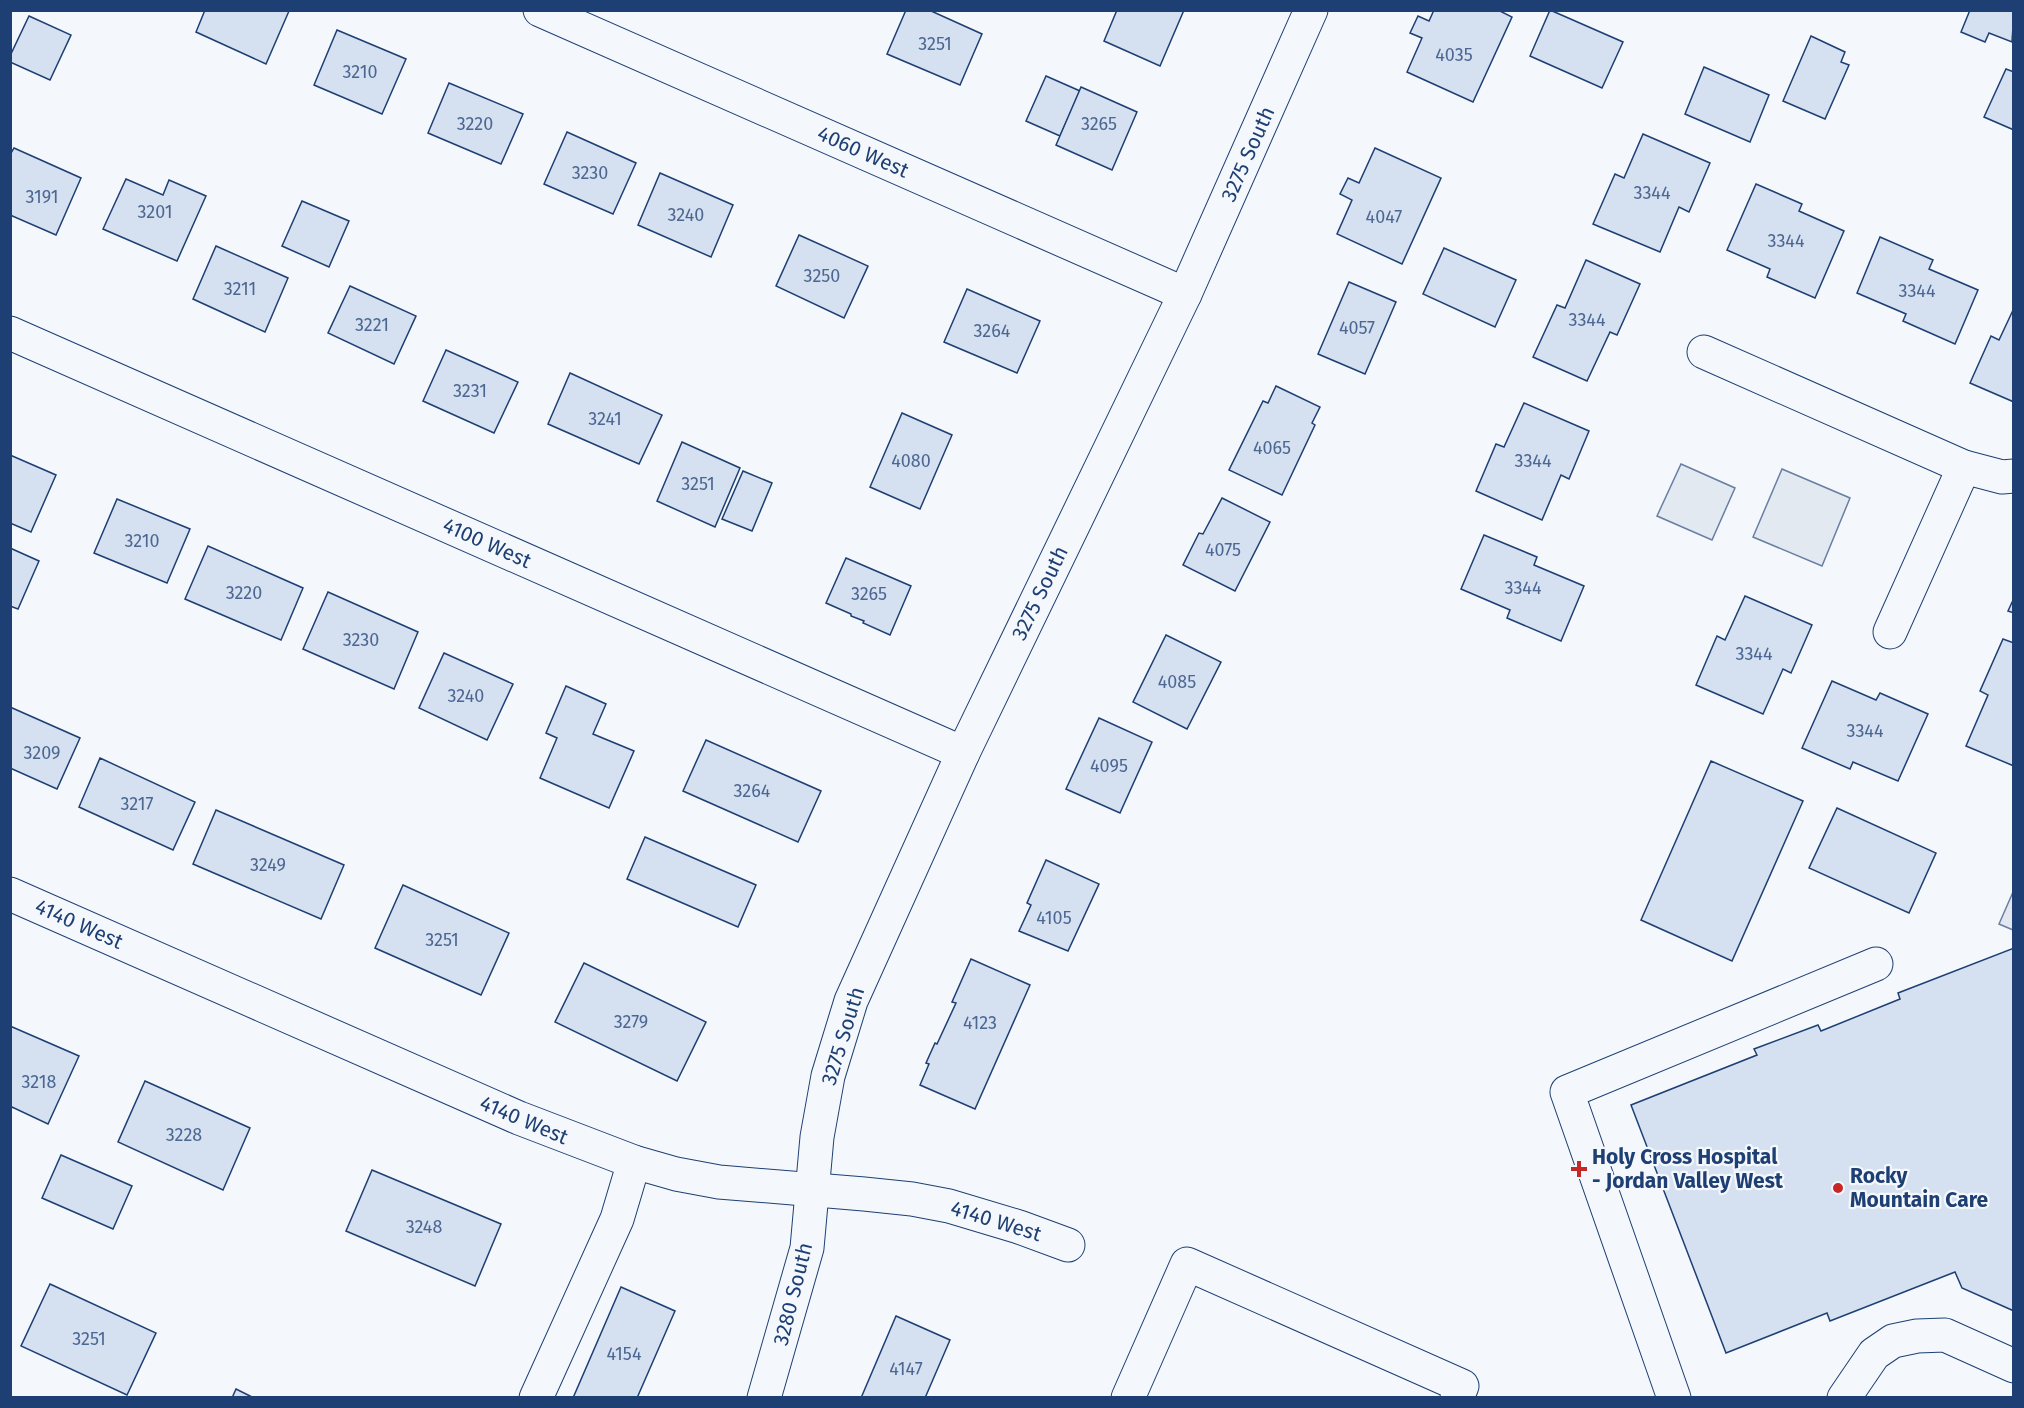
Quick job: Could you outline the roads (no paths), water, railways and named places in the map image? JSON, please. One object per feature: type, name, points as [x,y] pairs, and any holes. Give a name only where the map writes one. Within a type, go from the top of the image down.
[{"type":"street","name":"4060 West","points":[[540,10],[1185,294]]},
{"type":"street","name":"3275 South","points":[[813,1189],[817,1137],[828,1076],[851,1001],[963,753],[1185,294],[1311,10]]},
{"type":"street","name":"4100 West","points":[[10,333],[963,753]]},
{"type":"street","points":[[1704,352],[1964,467],[2002,477],[2013,476]]},
{"type":"street","points":[[1890,632],[1964,467]]},
{"type":"street","name":"4140 West","points":[[10,894],[519,1118],[634,1162],[675,1174],[719,1182],[912,1199],[949,1206],[1002,1221],[1068,1245]]},
{"type":"street","points":[[1674,1398],[1567,1092],[1876,964]]},
{"type":"street","points":[[536,1398],[617,1219],[634,1162]]},
{"type":"street","name":"3280 South","points":[[764,1398],[807,1248],[813,1189]]},
{"type":"street","points":[[1128,1398],[1187,1264],[1462,1386],[1456,1398]]},
{"type":"street","points":[[1844,1398],[1874,1354],[1893,1341],[1917,1336],[1945,1335],[2013,1366]]},
{"type":"place","name":"Holy Cross Hospital - Jordan Valley West","points":[[1579,1169]]},
{"type":"place","name":"Rocky Mountain Care","points":[[1838,1188]]}]
